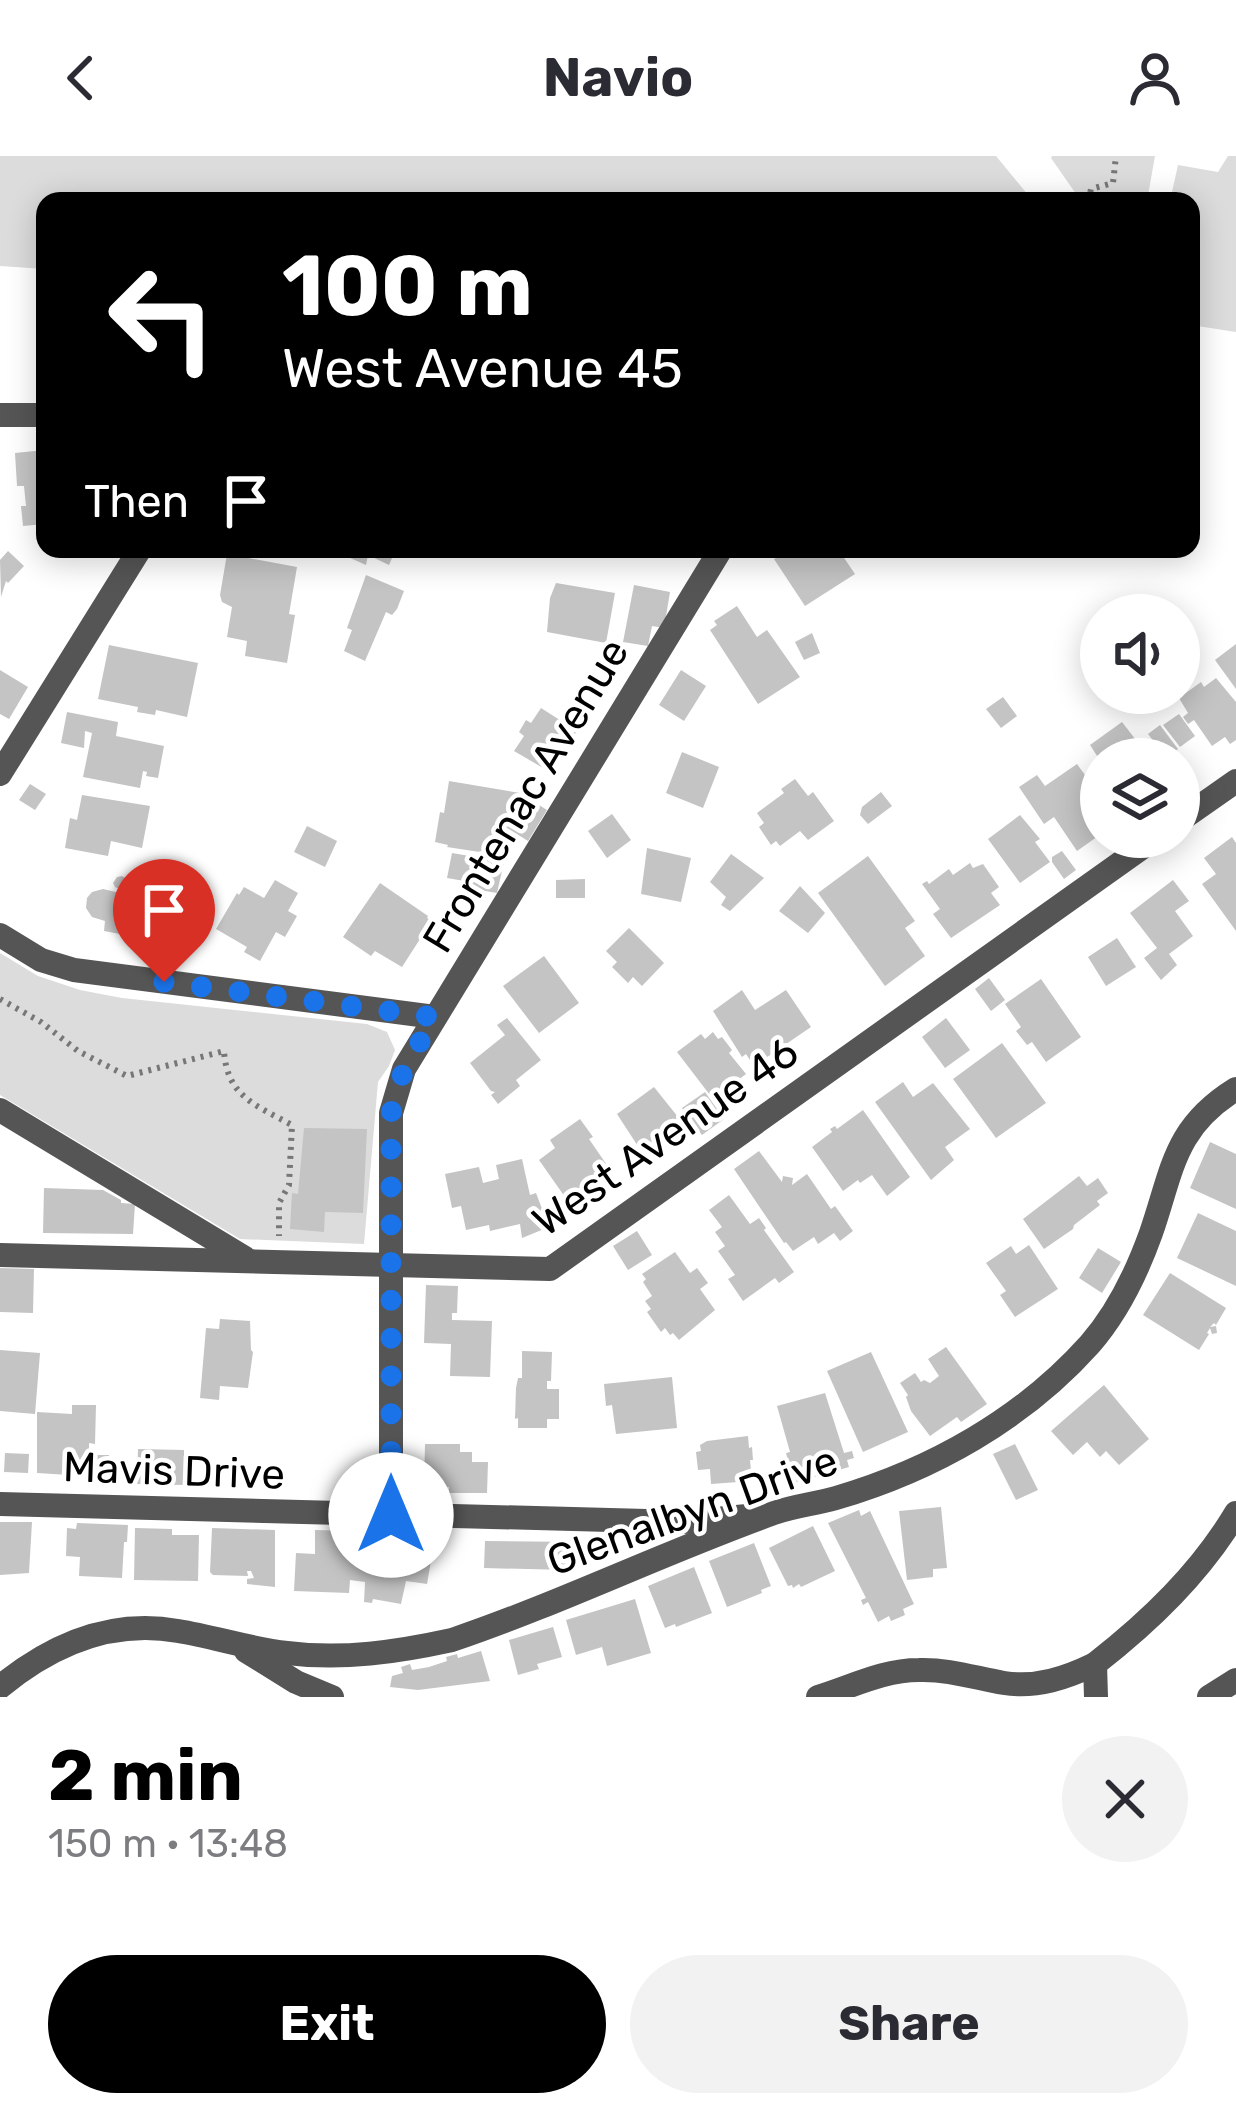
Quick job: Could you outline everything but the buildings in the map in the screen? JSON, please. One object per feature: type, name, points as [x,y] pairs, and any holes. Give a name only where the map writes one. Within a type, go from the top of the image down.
[{"type":"street","points":[[0,415],[36,416]]},
{"type":"street","points":[[0,774],[134,558]]},
{"type":"street","name":"Frontenac Avenue","points":[[391,1515],[391,1113],[404,1069],[716,558]]},
{"type":"street","points":[[1200,806],[1236,781]]},
{"type":"street","name":"West Avenue 46","points":[[0,1255],[550,1269],[1127,858]]},
{"type":"street","points":[[0,935],[41,960],[74,970],[435,1017]]},
{"type":"street","name":"Glenalbyn Drive","points":[[0,1687],[28,1664],[67,1643],[143,1628],[176,1630],[288,1654],[400,1651],[452,1640],[778,1512],[896,1477],[969,1442],[1017,1412],[1062,1375],[1098,1334],[1130,1283],[1173,1158],[1195,1123],[1236,1089]]},
{"type":"street","points":[[0,1111],[250,1261]]},
{"type":"street","name":"Mavis Drive","points":[[0,1504],[684,1522],[778,1512]]},
{"type":"street","points":[[818,1697],[880,1675],[914,1670],[952,1671],[1008,1684],[1070,1677],[1095,1664],[1183,1586],[1236,1514]]},
{"type":"street","points":[[233,1644],[296,1682],[332,1697]]},
{"type":"street","points":[[1095,1664],[1096,1697]]},
{"type":"street","points":[[1209,1697],[1236,1680]]},
{"type":"path","points":[[1090,192],[1113,183],[1116,156]]},
{"type":"path","points":[[0,999],[41,1022],[78,1051],[127,1076],[224,1051],[232,1085],[292,1125],[289,1184],[279,1203],[279,1262]]},
{"type":"shaded area","points":[[0,156],[996,156],[1026,192],[36,192],[36,268],[0,266]]},
{"type":"shaded area","points":[[1155,156],[1149,192],[1075,192],[1051,158]]},
{"type":"shaded area","points":[[1228,156],[1236,156],[1236,332],[1200,326],[1200,192],[1172,192],[1178,165],[1218,172]]},
{"type":"shaded area","points":[[0,953],[38,976],[80,990],[367,1024],[387,1032],[395,1050],[378,1082],[364,1244],[240,1239],[0,1095]]},
{"type":"route","points":[[164,982],[435,1017],[404,1069],[391,1113],[391,1515]]}]
